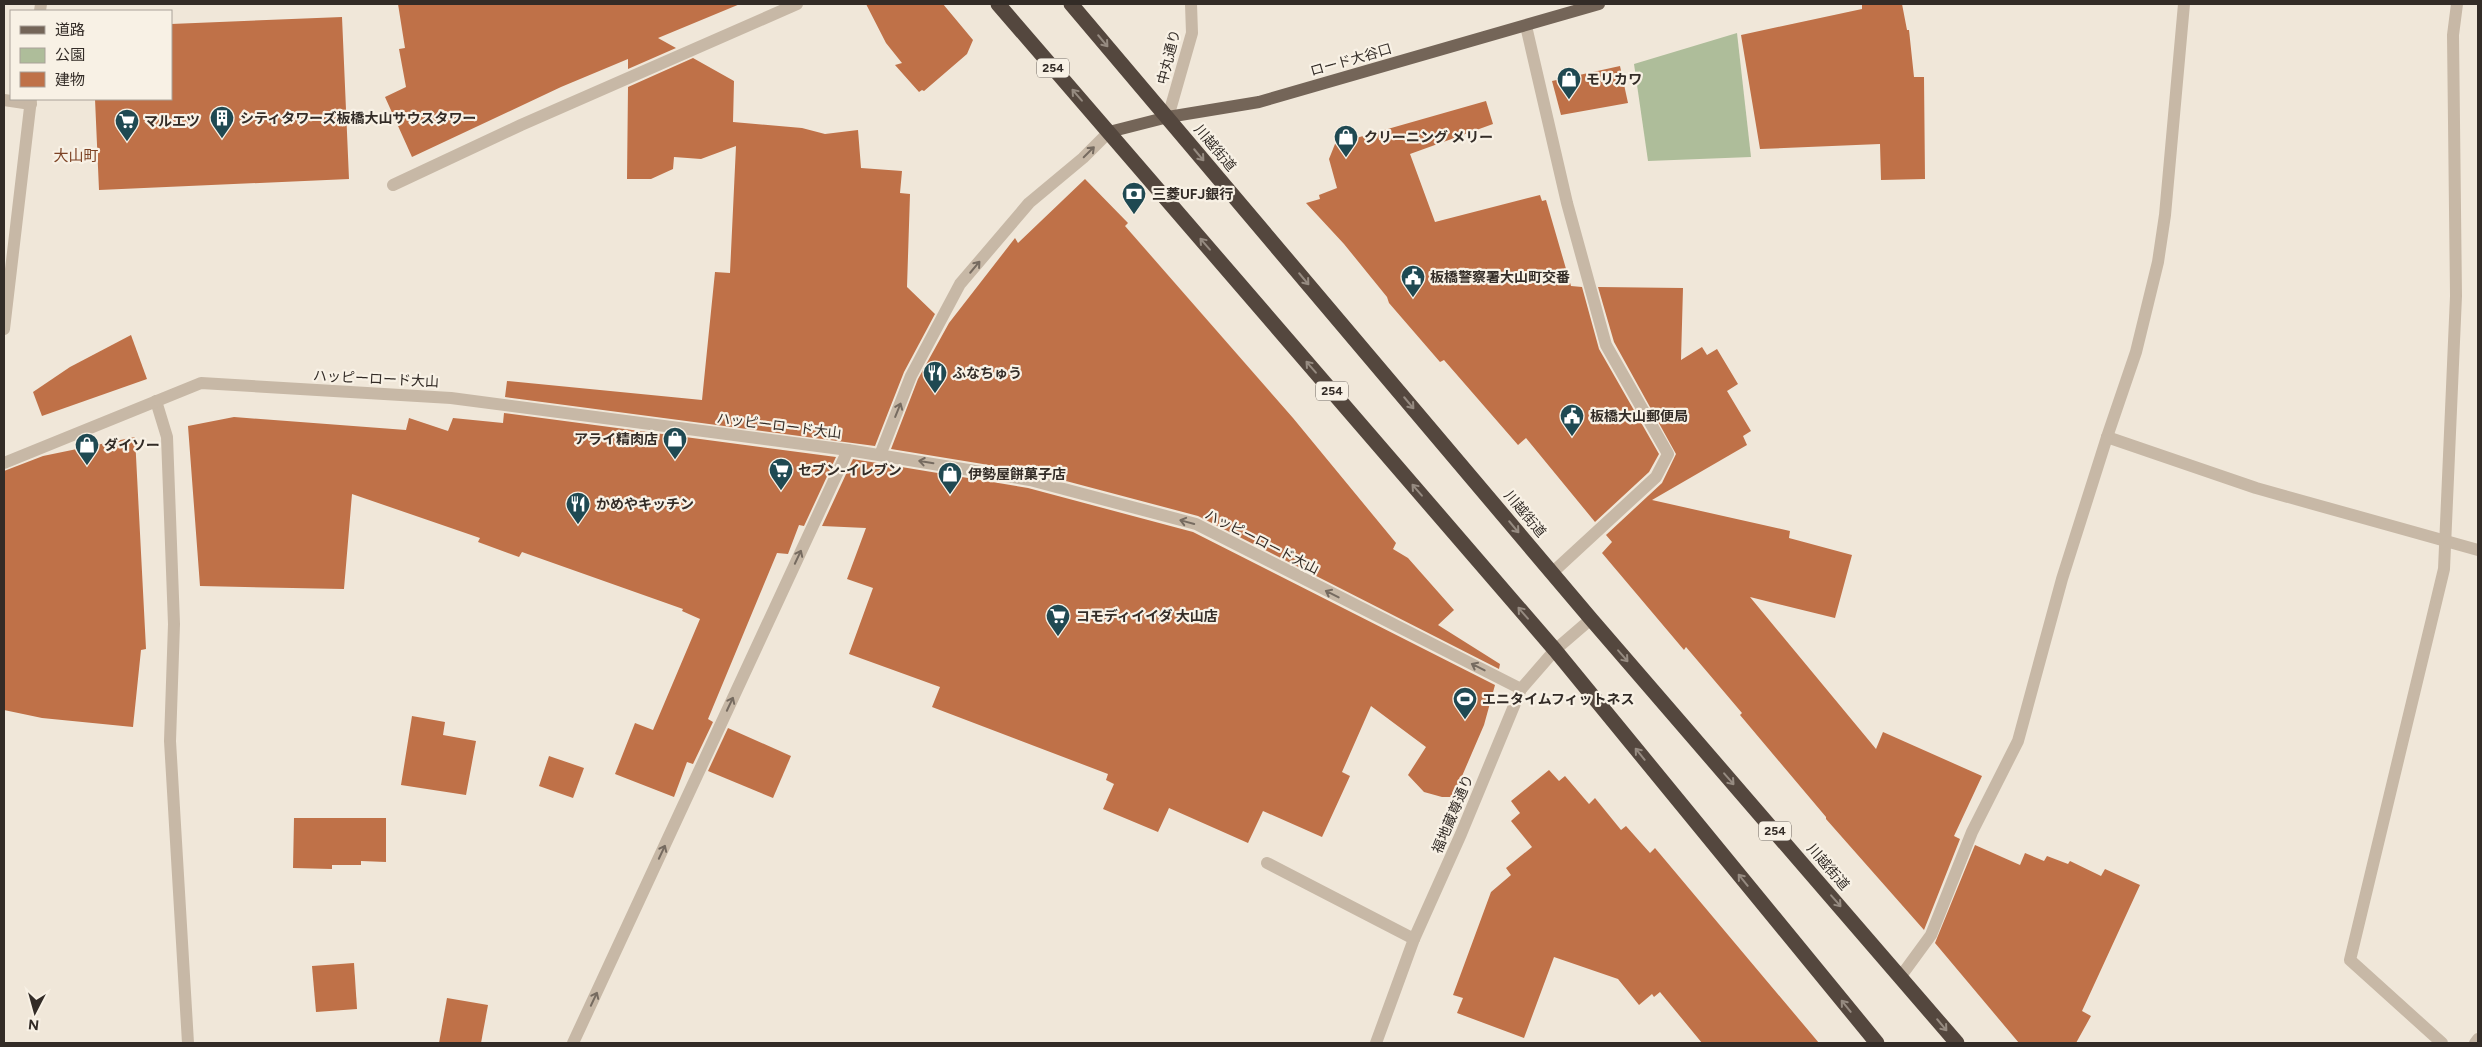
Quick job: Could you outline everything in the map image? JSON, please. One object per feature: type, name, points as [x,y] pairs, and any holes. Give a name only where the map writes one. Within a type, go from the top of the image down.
[{"type":"highway","name":"254","points":[[998,4],[1555,650],[1877,1043]]},
{"type":"highway","name":"川越街道","points":[[1071,4],[1591,619],[1957,1043]]},
{"type":"main road","name":"ロード大谷口","points":[[1109,132],[1168,117],[1259,102],[1599,4]]},
{"type":"street","points":[[393,185],[521,125],[797,4]]},
{"type":"street","name":"中丸通り","points":[[1168,117],[1192,33],[1191,4]]},
{"type":"street","points":[[1901,976],[1931,935],[1972,832],[2018,742],[2062,579],[2106,437],[2136,352],[2158,262],[2165,215],[2184,4]]},
{"type":"street","points":[[2442,1043],[2350,960],[2444,569],[2456,296],[2453,35],[2457,4]]},
{"type":"street","points":[[1526,26],[1567,203],[1606,345],[1668,454],[1656,477],[1553,572]]},
{"type":"street","points":[[4,100],[31,101],[4,329]]},
{"type":"street","points":[[880,455],[911,376],[960,284],[1029,203],[1082,158],[1109,132]]},
{"type":"street","name":"ハッピーロード大山","points":[[4,463],[200,384],[451,398],[848,450],[1030,480],[1196,524],[1521,689]]},
{"type":"street","points":[[156,402],[167,437],[174,624],[170,741],[188,1043]]},
{"type":"street","points":[[2106,437],[2256,488],[2478,550]]},
{"type":"street","points":[[573,1043],[848,450]]},
{"type":"street","name":"福地蔵尊通り","points":[[1376,1043],[1414,939],[1461,834],[1521,689],[1555,650],[1591,619]]},
{"type":"street","points":[[1267,863],[1414,939]]},
{"type":"street","points":[[2475,1043],[2478,1039]]},
{"type":"green space","points":[[1737,33],[1751,157],[1648,161],[1634,64]]},
{"type":"building","points":[[398,4],[740,4],[658,38],[676,48],[628,69],[628,59],[561,87],[412,157],[385,97],[406,87],[399,49],[405,48]]},
{"type":"building","points":[[866,4],[943,4],[973,40],[967,54],[924,91],[919,92],[895,65],[902,63],[886,43]]},
{"type":"building","points":[[1862,4],[1902,4],[1907,30],[1909,30],[1914,77],[1924,77],[1925,179],[1881,180],[1880,144],[1760,149],[1741,35],[1862,9]]},
{"type":"building","name":"シティタワーズ板橋大山サウスタワー","points":[[342,17],[349,179],[99,190],[95,100],[172,100],[172,24]]},
{"type":"building","points":[[693,58],[734,81],[733,122],[802,128],[825,134],[858,130],[861,168],[902,171],[900,193],[910,194],[907,287],[935,314],[904,372],[875,446],[505,397],[507,381],[702,400],[715,272],[730,273],[736,146],[701,159],[674,157],[673,169],[651,179],[627,179],[628,87]]},
{"type":"building","points":[[1620,66],[1628,103],[1561,115],[1552,81]]},
{"type":"building","points":[[1486,101],[1493,124],[1410,154],[1435,222],[1540,195],[1542,201],[1546,200],[1571,286],[1582,287],[1599,349],[1659,454],[1649,472],[1595,522],[1526,438],[1518,445],[1444,360],[1440,362],[1389,303],[1387,297],[1344,244],[1306,203],[1320,199],[1319,195],[1337,188],[1329,159],[1335,144]]},
{"type":"building","points":[[1085,179],[1128,223],[1125,226],[1293,418],[1396,543],[1393,549],[1408,558],[1454,610],[1438,625],[1500,664],[1499,669],[1198,516],[1032,472],[891,449],[918,379],[949,323],[1015,238],[1018,243]]},
{"type":"building","points":[[1598,287],[1683,288],[1681,360],[1702,347],[1707,355],[1717,349],[1738,384],[1727,391],[1751,431],[1743,436],[1747,445],[1652,500],[1790,531],[1789,538],[1852,555],[1835,618],[1750,597],[1876,749],[1883,732],[1982,776],[1954,836],[1960,839],[1924,930],[1826,819],[1740,715],[1742,713],[1686,647],[1684,650],[1602,553],[1612,542],[1606,535],[1662,483],[1676,454],[1614,342]]},
{"type":"building","points":[[131,335],[147,379],[42,416],[33,392],[70,367]]},
{"type":"building","points":[[504,413],[836,457],[804,526],[799,525],[788,554],[777,553],[708,719],[713,722],[693,764],[687,762],[674,797],[615,774],[635,723],[653,730],[700,619],[682,611],[683,609],[522,552],[519,557],[478,542],[480,538],[352,494],[344,589],[200,586],[188,426],[234,417],[406,430],[409,418],[448,431],[453,418],[503,423]]},
{"type":"building","points":[[135,437],[146,649],[141,650],[133,727],[42,718],[4,710],[4,471],[43,456]]},
{"type":"building","points":[[853,459],[1028,488],[1193,532],[1495,685],[1484,725],[1453,797],[1442,797],[1424,792],[1408,775],[1426,747],[1371,706],[1342,772],[1350,776],[1322,837],[1263,811],[1248,843],[1169,808],[1158,832],[1103,809],[1114,784],[1106,780],[1108,774],[932,707],[940,687],[849,654],[873,588],[847,579],[866,528],[822,526]]},
{"type":"building","points":[[412,716],[445,722],[443,735],[476,741],[466,795],[401,785]]},
{"type":"building","points":[[728,728],[791,756],[773,798],[708,771]]},
{"type":"building","points":[[549,756],[584,768],[573,798],[539,786]]},
{"type":"building","points":[[1549,770],[1559,781],[1565,776],[1589,804],[1595,798],[1621,830],[1626,826],[1650,853],[1655,848],[1819,1043],[1702,1043],[1660,992],[1654,997],[1652,994],[1639,1005],[1618,979],[1554,957],[1524,1038],[1457,1013],[1463,998],[1453,995],[1491,892],[1511,875],[1506,868],[1532,847],[1511,821],[1520,813],[1511,801]]},
{"type":"building","points":[[294,818],[386,818],[386,862],[361,861],[361,865],[332,865],[332,869],[293,868]]},
{"type":"building","points":[[1975,845],[2020,865],[2025,853],[2044,861],[2047,856],[2068,864],[2070,861],[2101,876],[2105,869],[2140,885],[2082,1011],[2091,1016],[2076,1043],[2019,1043],[1935,943]]},
{"type":"building","points":[[354,963],[357,1009],[316,1012],[312,966]]},
{"type":"building","points":[[447,998],[488,1005],[481,1043],[439,1043]]},
{"type":"place","name":"モリカワ","points":[[1569,100]]},
{"type":"place","name":"シティタワーズ板橋大山サウスタワー","points":[[222,139]]},
{"type":"place","name":"マルエツ","points":[[127,142]]},
{"type":"place","name":"クリーニング メリー","points":[[1346,158]]},
{"type":"place","name":"三菱UFJ銀行","points":[[1134,215]]},
{"type":"place","name":"板橋警察署大山町交番","points":[[1413,298]]},
{"type":"place","name":"ふなちゅう","points":[[935,394]]},
{"type":"place","name":"板橋大山郵便局","points":[[1572,437]]},
{"type":"place","name":"アライ精肉店","points":[[675,460]]},
{"type":"place","name":"ダイソー","points":[[87,466]]},
{"type":"place","name":"セブン-イレブン","points":[[781,491]]},
{"type":"place","name":"伊勢屋餅菓子店","points":[[950,495]]},
{"type":"place","name":"かめやキッチン","points":[[578,525]]},
{"type":"place","name":"コモディイイダ 大山店","points":[[1058,637]]},
{"type":"place","name":"エニタイムフィットネス","points":[[1465,720]]},
{"type":"district","name":"大山町","points":[[76,156]]}]
